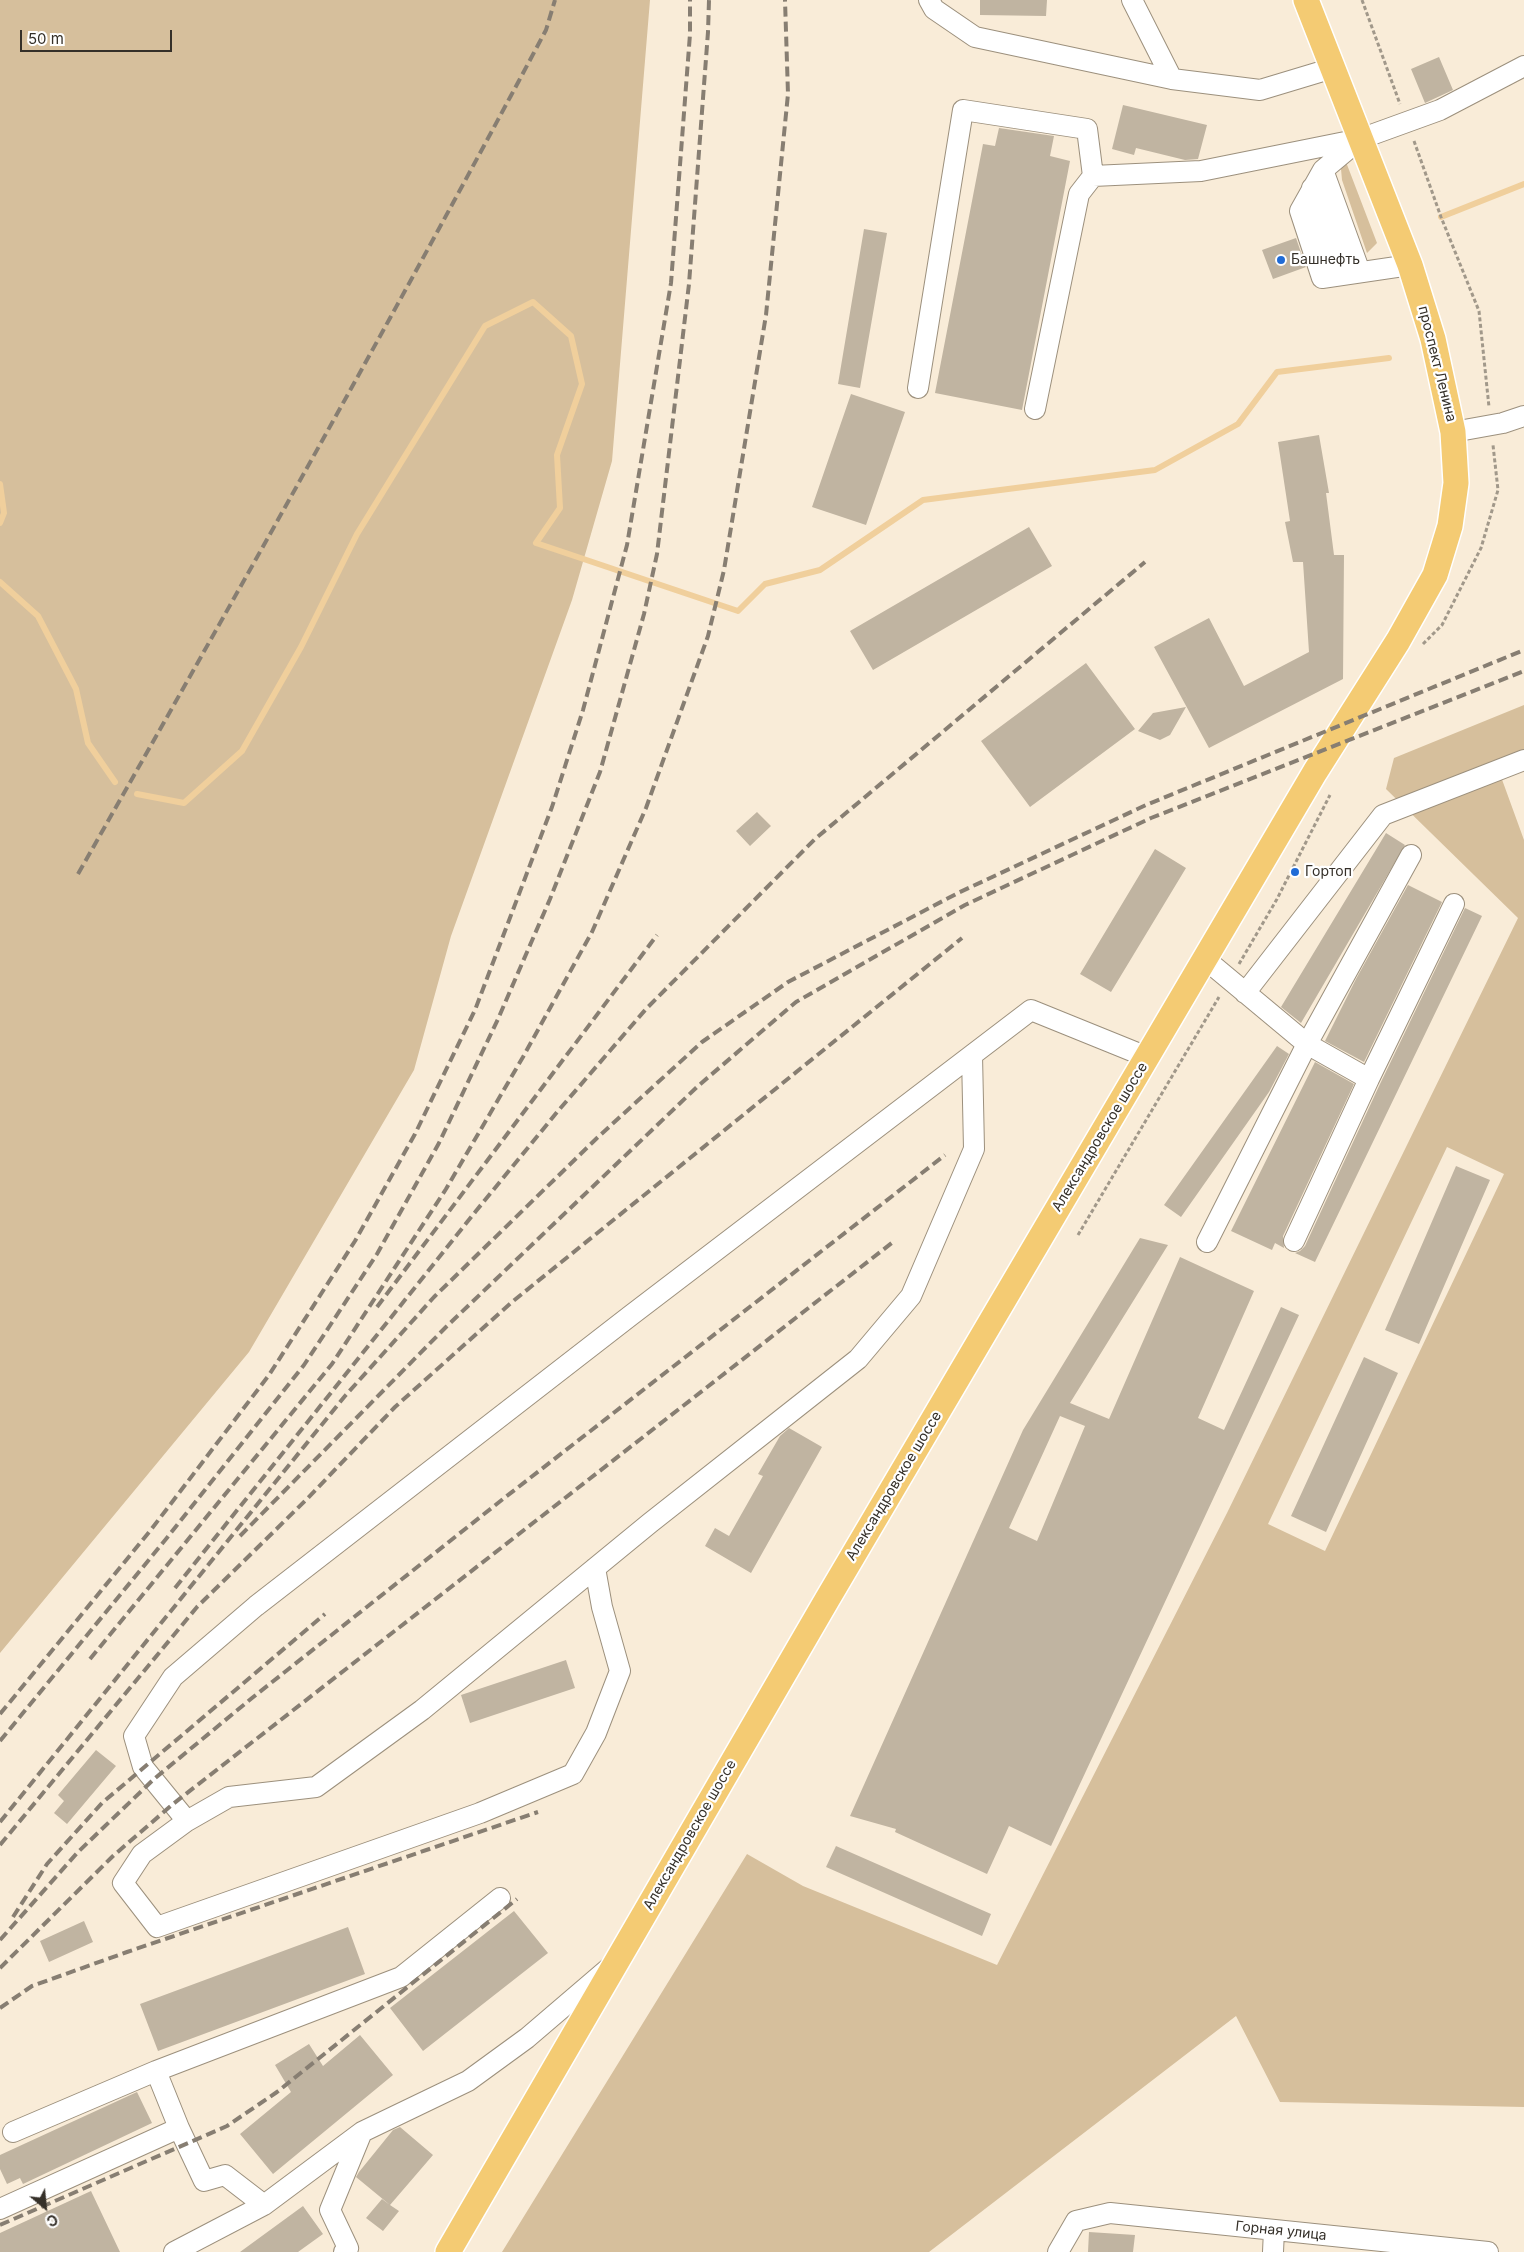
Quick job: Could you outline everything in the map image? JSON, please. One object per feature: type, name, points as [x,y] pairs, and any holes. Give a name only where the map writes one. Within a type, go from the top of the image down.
[{"type":"main road","name":"проспект Ленина","points":[[1306,0],[1410,265],[1433,339],[1453,432],[1456,483],[1451,517],[1435,575],[1398,641],[1346,723]]},
{"type":"main road","name":"Александровское шоссе","points":[[448,2252],[822,1607],[1346,723]]},
{"type":"street","points":[[929,0],[934,9],[975,37],[1172,79],[1260,90],[1332,68]]},
{"type":"street","points":[[1132,0],[1172,79]]},
{"type":"street","points":[[1093,176],[1201,171],[1360,139],[1440,110],[1524,66]]},
{"type":"street","points":[[918,388],[963,110],[1086,129],[1093,176],[1079,194],[1035,409]]},
{"type":"street","points":[[1360,139],[1323,170],[1300,211],[1322,278],[1410,265]]},
{"type":"street","points":[[1323,170],[1351,274]]},
{"type":"street","points":[[1453,432],[1491,425],[1524,416]]},
{"type":"street","points":[[1245,993],[1383,815],[1524,760]]},
{"type":"street","points":[[1207,1242],[1307,1044],[1411,855]]},
{"type":"street","points":[[1294,1241],[1369,1079],[1454,904]]},
{"type":"street","points":[[1205,959],[1307,1044],[1369,1079]]},
{"type":"street","points":[[187,1821],[143,1767],[134,1736],[174,1677],[271,1594],[630,1316],[1031,1010],[1147,1057]]},
{"type":"street","points":[[595,1568],[602,1607],[620,1671],[596,1733],[573,1774],[480,1812],[157,1927],[124,1883],[142,1854],[187,1821],[229,1797],[316,1787],[422,1710],[595,1568],[858,1359],[911,1296],[974,1148],[972,1055]]},
{"type":"street","points":[[13,2132],[156,2071],[401,1977],[500,1898]]},
{"type":"street","points":[[174,2252],[264,2205],[362,2132],[468,2081],[527,2038],[617,1961]]},
{"type":"street","points":[[156,2071],[178,2128],[204,2182],[225,2175],[264,2205]]},
{"type":"street","points":[[0,2209],[178,2128]]},
{"type":"street","points":[[344,2252],[348,2248],[330,2210],[362,2132]]},
{"type":"street","name":"Горная улица","points":[[1058,2252],[1076,2221],[1110,2213],[1488,2252]]},
{"type":"street","points":[[1273,2252],[1274,2230]]},
{"type":"path","points":[[1362,0],[1440,217],[1479,311],[1498,490],[1481,548],[1442,625],[1419,648]]},
{"type":"path","points":[[1078,1236],[1277,899],[1334,788]]},
{"type":"shaded area","points":[[0,0],[650,0],[612,461],[572,600],[451,936],[414,1070],[249,1352],[0,1653]]},
{"type":"shaded area","points":[[1346,162],[1377,243],[1367,253],[1342,180],[1341,169]]},
{"type":"shaded area","points":[[1524,705],[1524,751],[1496,763],[1524,840],[1524,2107],[1280,2102],[1236,2016],[929,2252],[502,2252],[747,1854],[803,1886],[997,1965],[1227,1513],[1518,918],[1386,789],[1394,758]],"holes":[[[1447,1147],[1504,1174],[1325,1551],[1268,1524]]]},
{"type":"building","points":[[980,0],[1047,0],[1046,16],[980,15]]},
{"type":"building","points":[[1439,57],[1453,90],[1425,103],[1411,69]]},
{"type":"building","points":[[1123,105],[1207,125],[1198,159],[1185,160],[1136,148],[1134,155],[1112,149]]},
{"type":"building","points":[[999,128],[1054,136],[1050,156],[1070,161],[1022,410],[935,393],[983,144],[995,146]]},
{"type":"building","points":[[864,229],[887,233],[860,388],[838,384]]},
{"type":"building","name":"Башнефть","points":[[1296,238],[1306,267],[1273,279],[1262,250]]},
{"type":"building","points":[[851,394],[905,412],[866,525],[812,507]]},
{"type":"building","points":[[1319,435],[1329,493],[1326,493],[1334,555],[1344,555],[1343,679],[1209,748],[1154,647],[1209,618],[1244,686],[1309,652],[1303,562],[1293,562],[1285,522],[1290,521],[1278,442]]},
{"type":"building","points":[[1029,527],[1052,566],[873,670],[850,631]]},
{"type":"building","points":[[1086,663],[1135,729],[1030,807],[981,741]]},
{"type":"building","points":[[1186,707],[1170,735],[1160,740],[1138,731],[1153,713]]},
{"type":"building","points":[[757,812],[771,826],[750,846],[736,831]]},
{"type":"building","points":[[1386,833],[1405,845],[1301,1023],[1281,1007]]},
{"type":"building","points":[[1155,849],[1186,868],[1111,992],[1080,974]]},
{"type":"building","points":[[1408,885],[1442,902],[1364,1062],[1325,1041],[1356,979]]},
{"type":"building","points":[[1465,908],[1482,916],[1315,1262],[1295,1253],[1305,1246],[1380,1084]]},
{"type":"building","points":[[1277,1046],[1289,1054],[1269,1092],[1181,1217],[1164,1205]]},
{"type":"building","points":[[1315,1062],[1354,1084],[1283,1236],[1284,1248],[1275,1243],[1272,1250],[1231,1231]]},
{"type":"building","points":[[1456,1166],[1490,1180],[1419,1344],[1385,1330]]},
{"type":"building","points":[[1140,1238],[1168,1245],[1070,1403],[1109,1419],[1180,1257],[1254,1291],[1198,1418],[1224,1430],[1281,1307],[1299,1315],[1051,1846],[1009,1826],[987,1874],[895,1832],[896,1829],[850,1816],[1023,1430]],"holes":[[[1060,1416],[1085,1426],[1037,1541],[1009,1528]]]},
{"type":"building","points":[[1364,1357],[1398,1373],[1326,1532],[1291,1516]]},
{"type":"building","points":[[789,1428],[822,1447],[751,1573],[705,1546],[715,1528],[729,1536],[763,1476],[758,1474],[780,1436]]},
{"type":"building","points":[[566,1660],[575,1688],[470,1723],[461,1695]]},
{"type":"building","points":[[96,1750],[116,1766],[67,1824],[54,1813],[64,1801],[58,1795]]},
{"type":"building","points":[[836,1846],[991,1914],[982,1936],[826,1867]]},
{"type":"building","points":[[514,1911],[548,1953],[423,2051],[390,2008]]},
{"type":"building","points":[[84,1921],[93,1942],[49,1962],[40,1941]]},
{"type":"building","points":[[348,1927],[365,1974],[158,2051],[140,2004]]},
{"type":"building","points":[[360,2035],[393,2075],[273,2174],[240,2134],[291,2092],[275,2065],[309,2044],[323,2066]]},
{"type":"building","points":[[137,2092],[152,2123],[23,2184],[20,2178],[7,2184],[0,2169],[0,2155]]},
{"type":"building","points":[[400,2127],[433,2155],[390,2205],[356,2177],[393,2130]]},
{"type":"building","points":[[91,2191],[120,2252],[0,2252],[0,2233]]},
{"type":"building","points":[[382,2199],[399,2211],[383,2231],[366,2218]]},
{"type":"building","points":[[303,2206],[323,2234],[298,2252],[240,2252]]},
{"type":"building","points":[[1089,2232],[1135,2235],[1133,2252],[1088,2252]]},
{"type":"waterway","points":[[1441,217],[1524,184]]},
{"type":"waterway","points":[[137,794],[184,803],[242,751],[301,647],[357,534],[485,326],[533,302],[571,336],[582,384],[557,455],[560,508],[536,543],[738,611],[765,584],[820,570],[923,500],[1155,470],[1238,424],[1277,372],[1389,358]]},
{"type":"waterway","points":[[0,484],[4,513],[0,523]]},
{"type":"waterway","points":[[0,582],[38,616],[76,689],[88,743],[115,782]]},
{"type":"railway","points":[[78,874],[432,242],[546,30],[555,0]]},
{"type":"railway","points":[[0,1714],[150,1531],[269,1375],[355,1241],[415,1134],[475,1010],[552,807],[583,710],[627,545],[671,283],[690,34],[690,0]]},
{"type":"railway","points":[[0,1741],[166,1539],[304,1365],[377,1254],[439,1143],[498,1019],[550,899],[600,772],[644,614],[657,554],[689,284],[709,0]]},
{"type":"railway","points":[[90,1659],[332,1364],[446,1189],[523,1057],[592,932],[646,808],[708,636],[724,570],[766,315],[788,94],[785,0]]},
{"type":"railway","points":[[175,1588],[476,1211],[558,1111],[646,1009],[815,839],[1145,562]]},
{"type":"railway","points":[[0,1822],[345,1396],[434,1297],[597,1138],[702,1042],[788,982],[958,893],[1146,805],[1524,650]]},
{"type":"railway","points":[[240,1536],[446,1327],[698,1086],[796,1002],[965,905],[1151,818],[1524,671]]},
{"type":"railway","points":[[377,1307],[657,935]]},
{"type":"railway","points":[[0,1845],[197,1607],[307,1499],[395,1407],[512,1302],[962,938]]},
{"type":"railway","points":[[0,1940],[78,1852],[154,1779],[252,1698],[503,1499],[945,1155]]},
{"type":"railway","points":[[0,1968],[113,1856],[173,1804],[893,1242]]},
{"type":"railway","points":[[13,1917],[47,1864],[102,1803],[325,1614]]},
{"type":"railway","points":[[0,2008],[32,1986],[538,1812]]},
{"type":"railway","points":[[0,2225],[227,2126],[277,2092],[517,1899]]},
{"type":"place","name":"Башнефть","points":[[1281,260]]},
{"type":"place","name":"Гортоп","points":[[1295,872]]}]
